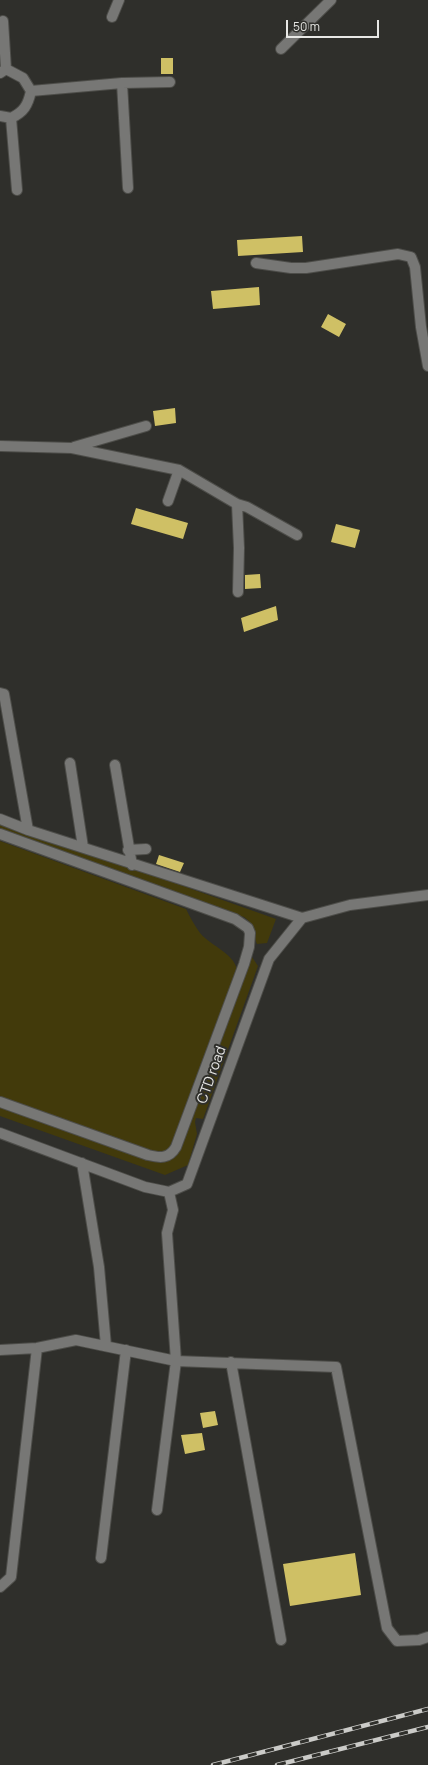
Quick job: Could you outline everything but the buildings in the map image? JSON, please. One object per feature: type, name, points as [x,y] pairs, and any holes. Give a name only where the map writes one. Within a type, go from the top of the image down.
[{"type":"street","points":[[112,17],[118,0]]},
{"type":"street","points":[[281,49],[331,0]]},
{"type":"street","points":[[0,116],[11,118],[24,110],[29,102],[31,91],[23,78],[3,71],[4,21]]},
{"type":"street","points":[[31,91],[170,82]]},
{"type":"street","points":[[122,84],[128,188]]},
{"type":"street","points":[[11,118],[17,190]]},
{"type":"street","points":[[256,263],[291,268],[306,268],[398,254],[411,257],[415,267],[421,327],[428,366]]},
{"type":"street","points":[[72,448],[146,426]]},
{"type":"street","points":[[0,446],[72,448],[179,470],[237,504],[247,507],[297,535]]},
{"type":"street","points":[[168,501],[179,470]]},
{"type":"street","points":[[237,504],[239,548],[238,592]]},
{"type":"street","points":[[0,693],[4,694],[28,830]]},
{"type":"street","points":[[70,763],[82,847]]},
{"type":"street","points":[[115,765],[128,850],[132,865]]},
{"type":"street","points":[[0,819],[132,865],[302,918],[350,905],[428,895]]},
{"type":"street","points":[[0,834],[235,919],[248,928],[252,949],[176,1147],[168,1156],[162,1158],[148,1155],[0,1102]]},
{"type":"street","points":[[128,850],[146,849]]},
{"type":"street","name":"CTD road","points":[[169,1192],[187,1184],[270,959],[302,918]]},
{"type":"street","points":[[0,1133],[146,1187],[169,1192],[173,1210],[167,1233],[176,1361],[157,1510]]},
{"type":"street","points":[[82,1164],[98,1267],[106,1346]]},
{"type":"street","points":[[0,1350],[37,1348],[76,1340],[176,1361],[336,1366],[387,1628],[397,1641],[419,1640],[428,1637]]},
{"type":"street","points":[[0,1587],[11,1577],[37,1348]]},
{"type":"street","points":[[101,1558],[126,1350]]},
{"type":"street","points":[[231,1362],[281,1640]]},
{"type":"shaded area","points":[[0,821],[276,919],[267,943],[257,944],[253,926],[244,917],[151,886],[0,830]]},
{"type":"shaded area","points":[[0,841],[186,909],[200,933],[228,956],[236,966],[237,972],[172,1147],[160,1155],[0,1098]]},
{"type":"shaded area","points":[[252,957],[258,966],[203,1119],[196,1118],[195,1122],[197,1134],[188,1165],[165,1175],[0,1116],[0,1104],[165,1160],[249,959]]},
{"type":"railway","points":[[213,1765],[428,1709]]},
{"type":"railway","points":[[277,1765],[428,1727]]}]
